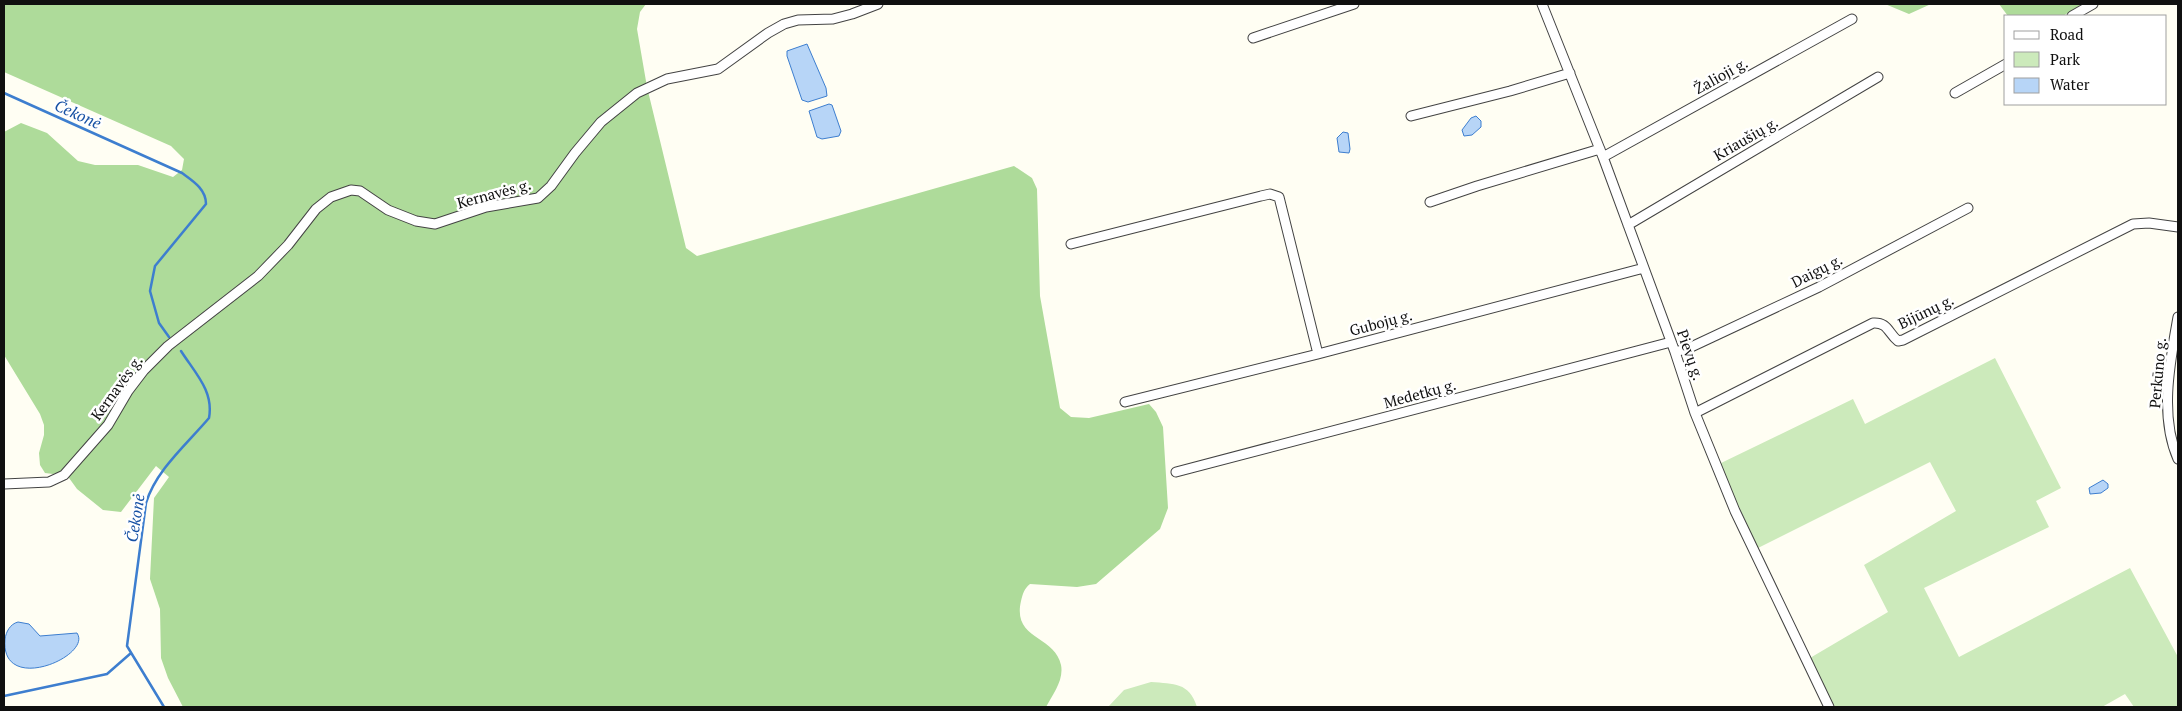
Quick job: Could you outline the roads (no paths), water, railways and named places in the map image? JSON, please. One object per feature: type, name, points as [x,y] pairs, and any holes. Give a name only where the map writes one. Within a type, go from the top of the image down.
[{"type":"street","name":"Kernavės g.","points":[[4,484],[49,482],[64,475],[108,424],[128,391],[144,370],[168,346],[258,276],[288,245],[316,209],[331,197],[351,190],[360,191],[388,210],[416,222],[435,224],[486,207],[538,198],[551,186],[601,122],[636,93],[667,79],[718,69],[768,33],[784,24],[798,20],[833,19],[878,4]]},
{"type":"street","points":[[1253,38],[1354,4]]},
{"type":"street","name":"Pievų g.","points":[[1542,4],[1602,153],[1675,352],[1695,413],[1735,511],[1830,707]]},
{"type":"street","points":[[2074,15],[2094,4]]},
{"type":"street","name":"Žalioji g.","points":[[1430,202],[1477,186],[1602,153],[1852,19]]},
{"type":"street","points":[[1954,93],[2004,65]]},
{"type":"street","points":[[1411,116],[1510,91],[1570,73]]},
{"type":"street","name":"Kriaušių g.","points":[[1628,225],[1878,78]]},
{"type":"street","points":[[1070,244],[1261,196],[1270,194],[1278,197],[1318,354]]},
{"type":"street","name":"Daigų g.","points":[[1675,352],[1689,348],[1819,287],[1968,208]]},
{"type":"street","name":"Bijūnų g.","points":[[1695,413],[1873,323],[1880,322],[1885,325],[1896,340],[1903,340],[2133,224],[2150,223],[2178,226]]},
{"type":"street","name":"Gubojų g.","points":[[1125,402],[1318,354],[1644,268]]},
{"type":"street","name":"Perkūno g.","points":[[2178,317],[2168,400],[2169,428],[2178,460]]},
{"type":"street","name":"Medetkų g.","points":[[1176,472],[1671,342]]},
{"type":"water","points":[[807,44],[826,88],[827,96],[808,102],[802,100],[787,56],[787,51]]},
{"type":"water","points":[[829,104],[832,105],[841,131],[839,136],[822,139],[817,137],[809,111]]},
{"type":"water","points":[[1476,116],[1481,121],[1481,127],[1472,135],[1464,136],[1462,130],[1471,118]]},
{"type":"water","points":[[1343,132],[1348,133],[1349,153],[1339,152],[1337,138]]},
{"type":"water","points":[[2103,480],[2108,484],[2108,488],[2101,493],[2090,494],[2089,488]]},
{"type":"water","points":[[18,622],[29,624],[40,636],[77,633],[78,642],[72,652],[60,660],[45,666],[30,668],[16,665],[7,656],[5,639],[9,629]]},
{"type":"waterway","name":"Čekonė","points":[[4,93],[182,173],[194,182],[204,194],[206,204],[155,266],[150,291],[159,323],[169,337]]},
{"type":"waterway","name":"Čekonė","points":[[164,707],[127,646],[146,503],[157,479],[165,468],[209,418],[210,408],[206,391],[181,351]]},
{"type":"waterway","points":[[4,696],[107,674],[131,653]]}]
